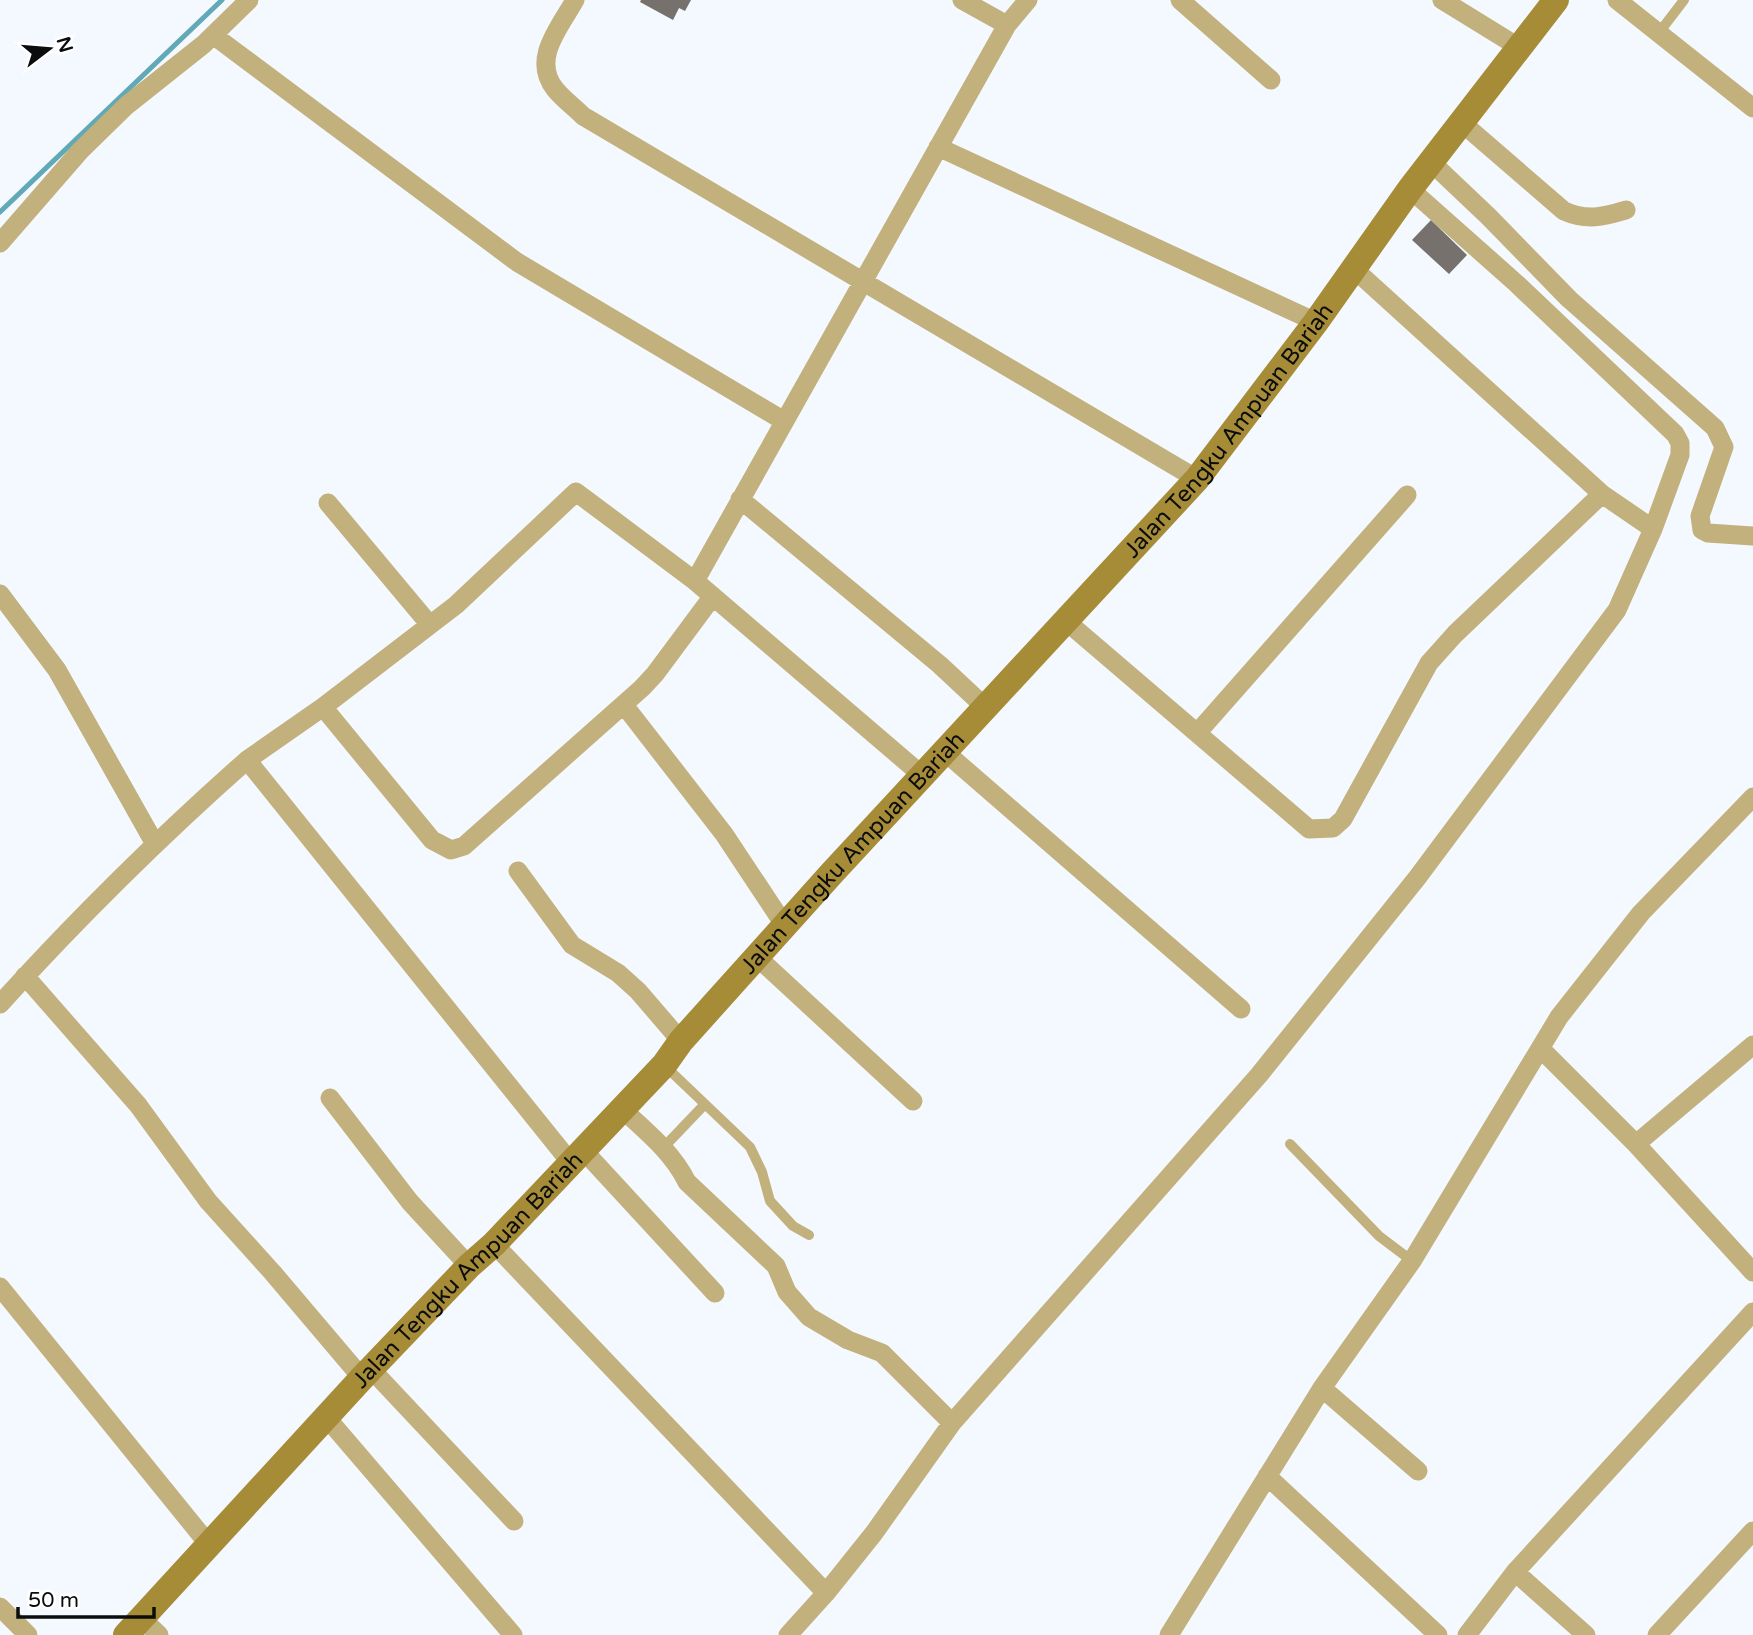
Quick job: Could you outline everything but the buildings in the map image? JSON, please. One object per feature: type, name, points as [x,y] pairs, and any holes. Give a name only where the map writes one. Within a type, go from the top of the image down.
[{"type":"main road","name":"Jalan Tengku Ampuan Bariah","points":[[142,1629],[210,1546],[326,1416],[664,1065],[681,1041],[785,926],[1197,478],[1316,322],[1410,189],[1556,0]]},
{"type":"main road","name":"Jalan Tengku Ampuan Bariah","points":[[1526,40],[1570,0]]},
{"type":"street","points":[[0,243],[80,151],[126,106],[213,35],[249,0]]},
{"type":"street","points":[[575,0],[547,49],[544,65],[554,87],[583,116],[1197,478]]},
{"type":"street","points":[[962,0],[1007,24]]},
{"type":"street","points":[[695,581],[1007,24],[1028,0]]},
{"type":"street","points":[[1180,0],[1271,80]]},
{"type":"street","points":[[1442,0],[1526,40]]},
{"type":"street","points":[[1617,0],[1753,108]]},
{"type":"street","points":[[213,35],[517,262],[784,421]]},
{"type":"street","points":[[1461,122],[1564,211],[1579,218],[1592,219],[1626,210]]},
{"type":"street","points":[[938,147],[1316,322]]},
{"type":"street","points":[[1431,162],[1569,299],[1708,421],[1724,447],[1700,516],[1702,530],[1708,533],[1753,536]]},
{"type":"street","points":[[788,1635],[874,1533],[952,1423],[1259,1074],[1417,878],[1617,610],[1653,529],[1680,455],[1680,443],[1675,434],[1517,284],[1410,189]]},
{"type":"street","points":[[1354,269],[1602,494],[1653,529]]},
{"type":"street","points":[[1614,376],[1641,362]]},
{"type":"street","points":[[0,1004],[91,906],[247,760],[323,707],[473,590],[576,492],[695,581],[923,776]]},
{"type":"street","points":[[1066,621],[1309,829],[1333,828],[1343,819],[1429,663],[1455,634],[1602,494]]},
{"type":"street","points":[[1198,732],[1407,495]]},
{"type":"street","points":[[740,499],[940,665],[986,708]]},
{"type":"street","points":[[328,503],[430,625]]},
{"type":"street","points":[[0,594],[57,670],[156,844]]},
{"type":"street","points":[[323,707],[432,840],[451,850],[464,846],[624,705],[655,674],[713,596]]},
{"type":"street","points":[[624,705],[724,834],[785,926]]},
{"type":"street","points":[[945,752],[1241,1009]]},
{"type":"street","points":[[247,760],[577,1157],[715,1293]]},
{"type":"street","points":[[1168,1635],[1322,1388],[1412,1261],[1559,1017],[1641,913],[1753,797]]},
{"type":"street","points":[[518,871],[572,945],[618,973],[638,991],[681,1041]]},
{"type":"street","points":[[757,957],[913,1101]]},
{"type":"street","points":[[25,976],[138,1105],[208,1201],[367,1373],[514,1521]]},
{"type":"street","points":[[1636,1144],[1753,1045]]},
{"type":"street","points":[[1541,1049],[1636,1144],[1753,1272]]},
{"type":"street","points":[[330,1098],[410,1202],[469,1266]]},
{"type":"street","points":[[622,1109],[664,1147],[680,1167],[687,1182],[776,1266],[787,1292],[809,1317],[848,1340],[882,1353],[952,1423]]},
{"type":"street","points":[[494,1244],[826,1593]]},
{"type":"street","points":[[0,1287],[210,1546]]},
{"type":"street","points":[[1467,1635],[1516,1572],[1753,1312]]},
{"type":"street","points":[[1322,1388],[1418,1471]]},
{"type":"street","points":[[326,1416],[513,1635]]},
{"type":"street","points":[[1266,1476],[1438,1635]]},
{"type":"street","points":[[1657,1635],[1753,1531]]},
{"type":"street","points":[[1516,1572],[1586,1635]]},
{"type":"street","points":[[0,1607],[28,1635]]},
{"type":"lane","points":[[1658,34],[1684,0]]},
{"type":"lane","points":[[664,1065],[750,1147],[762,1172],[770,1201],[793,1226],[809,1236]]},
{"type":"lane","points":[[664,1147],[705,1104]]},
{"type":"lane","points":[[1290,1144],[1379,1236],[1412,1261]]},
{"type":"waterway","points":[[0,212],[222,0]]}]
